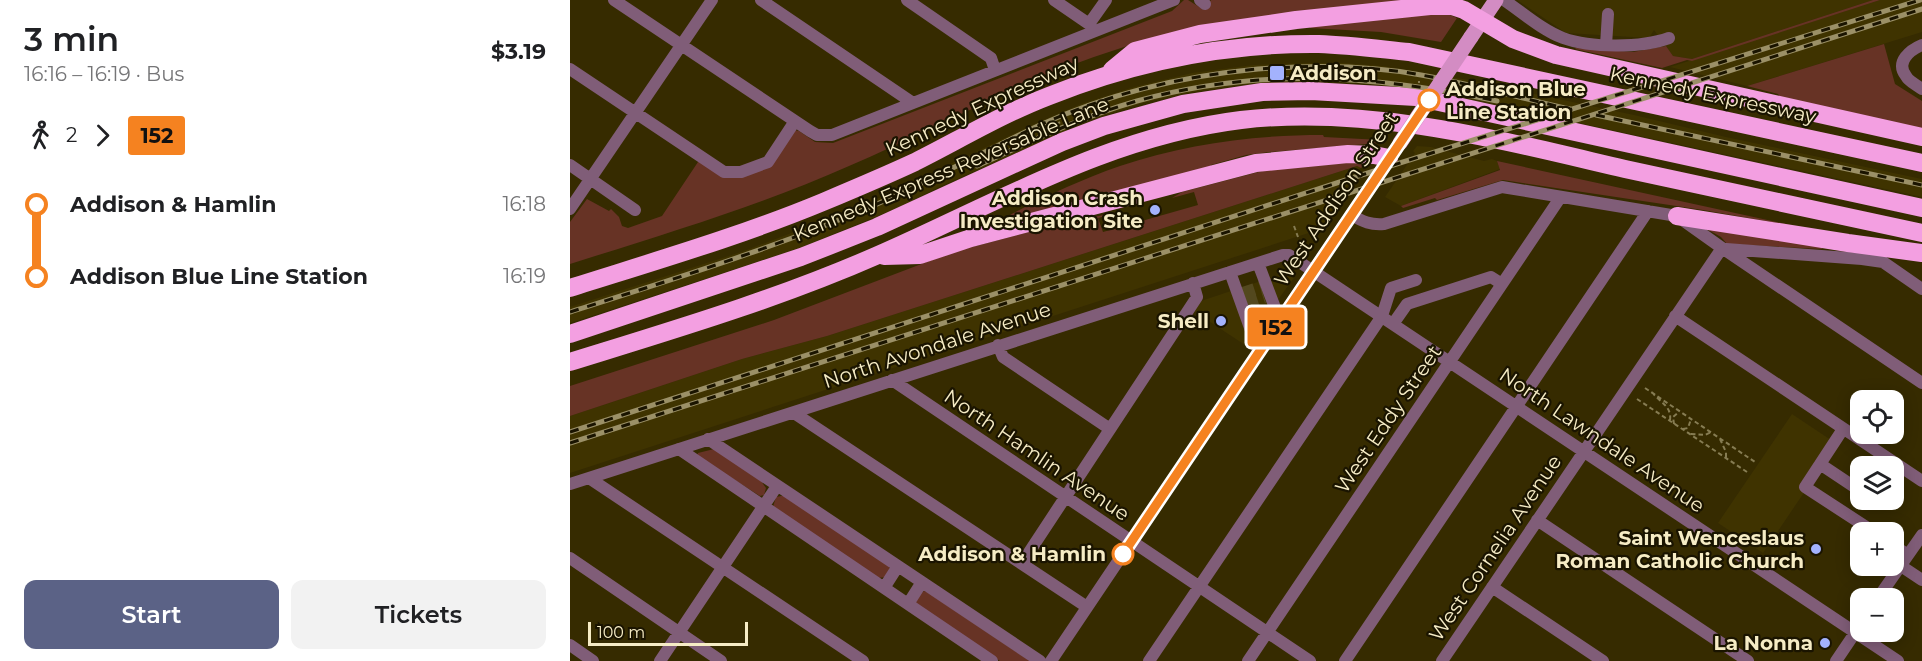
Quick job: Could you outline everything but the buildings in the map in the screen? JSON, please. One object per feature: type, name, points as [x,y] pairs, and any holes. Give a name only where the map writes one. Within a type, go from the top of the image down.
[{"type":"highway","points":[[1106,75],[1135,51],[1191,36],[1296,20],[1430,6],[1452,6],[1483,20],[1513,39],[1556,55],[1922,136]]},
{"type":"highway","name":"Kennedy Expressway","points":[[570,288],[751,230],[913,163],[1047,97],[1106,75],[1161,61],[1240,48],[1318,44],[1409,52],[1922,163]]},
{"type":"highway","name":"Kennedy Express Reversable Lane","points":[[570,334],[801,257],[878,227],[1062,142],[1104,126],[1183,104],[1262,92],[1311,91],[1416,98],[1922,208]]},
{"type":"highway","points":[[570,362],[754,302],[877,256],[1029,184],[1112,150],[1190,129],[1237,121],[1281,117],[1340,117],[1436,128],[1922,233]]},
{"type":"highway","points":[[877,256],[920,255],[971,238],[1256,164],[1395,150]]},
{"type":"highway","points":[[1677,216],[1922,253]]},
{"type":"main road","name":"West Addison Street","points":[[1395,150],[1496,0]]},
{"type":"street","points":[[614,0],[810,131],[825,136],[995,70],[1091,28],[1174,0]]},
{"type":"street","points":[[570,209],[712,0]]},
{"type":"street","points":[[761,0],[913,103]]},
{"type":"street","points":[[907,0],[991,58],[995,70]]},
{"type":"street","points":[[1054,0],[1091,28]]},
{"type":"street","points":[[1091,28],[1106,0]]},
{"type":"street","points":[[1504,0],[1562,38],[1606,45],[1644,45],[1669,39]]},
{"type":"street","points":[[1606,45],[1608,14]]},
{"type":"street","points":[[1922,45],[1906,54],[1902,66],[1905,76],[1922,89]]},
{"type":"street","points":[[570,69],[724,172],[741,172],[768,162],[795,121]]},
{"type":"street","name":"West Addison Street","points":[[1051,661],[1395,150]]},
{"type":"street","points":[[570,165],[635,210]]},
{"type":"street","points":[[1352,214],[1373,225],[1384,224],[1502,187],[1677,216],[1922,383]]},
{"type":"street","name":"West Eddy Street","points":[[1248,661],[1560,198]]},
{"type":"street","points":[[1345,661],[1648,211]]},
{"type":"street","points":[[1722,248],[1883,262],[1922,289]]},
{"type":"street","name":"West Cornelia Avenue","points":[[1448,659],[1492,587],[1722,248]]},
{"type":"street","name":"North Avondale Avenue","points":[[570,484],[1283,255],[1289,255],[1314,271]]},
{"type":"street","points":[[1258,263],[1267,296],[1280,321]]},
{"type":"street","name":"North Lawndale Avenue","points":[[1314,271],[1584,451],[1850,624]]},
{"type":"street","points":[[1230,272],[1244,304],[1259,352]]},
{"type":"street","points":[[1394,324],[1407,304],[1491,278],[1502,284]]},
{"type":"street","points":[[1149,661],[1382,316],[1391,288],[1416,280]]},
{"type":"street","points":[[1022,563],[1197,297],[1193,284]]},
{"type":"street","points":[[1675,316],[1922,481]]},
{"type":"street","points":[[998,345],[1003,357],[1110,429]]},
{"type":"street","name":"North Hamlin Avenue","points":[[892,381],[1310,661]]},
{"type":"street","points":[[794,413],[1087,608]]},
{"type":"street","points":[[1843,429],[1804,487],[1858,522]]},
{"type":"street","points":[[708,439],[1040,661]]},
{"type":"street","points":[[679,449],[992,661]]},
{"type":"street","points":[[1820,464],[1850,484]]},
{"type":"street","points":[[590,478],[863,661]]},
{"type":"street","points":[[660,661],[777,486]]},
{"type":"street","points":[[1537,520],[1748,661]]},
{"type":"street","points":[[1904,560],[1922,535]]},
{"type":"street","points":[[1904,552],[1908,555]]},
{"type":"street","points":[[570,558],[721,661]]},
{"type":"street","points":[[884,588],[898,566]]},
{"type":"street","points":[[1904,569],[1922,580]]},
{"type":"street","points":[[908,604],[922,582]]},
{"type":"street","points":[[1492,587],[1603,661]]},
{"type":"street","points":[[1836,661],[1850,641]]},
{"type":"street","name":"North Lawndale Avenue","points":[[1874,642],[1898,661]]},
{"type":"street","points":[[570,645],[593,661]]},
{"type":"path","points":[[1056,124],[1068,119]]},
{"type":"path","points":[[1294,226],[1298,237]]},
{"type":"path","points":[[1645,388],[1755,462]]},
{"type":"path","points":[[1651,392],[1666,406],[1670,420]]},
{"type":"path","points":[[1637,399],[1747,472]]},
{"type":"path","points":[[1674,424],[1675,413],[1680,412]]},
{"type":"path","points":[[1683,429],[1688,428],[1691,419]]},
{"type":"path","points":[[1690,434],[1705,435],[1711,432]]},
{"type":"path","points":[[1719,438],[1726,452],[1726,458]]},
{"type":"shaded area","points":[[1184,0],[1204,10],[1211,0],[1427,0],[1141,42],[1029,83],[885,150],[781,194],[570,264],[570,222],[587,199],[609,211],[611,209],[619,217],[622,226],[628,228],[662,216],[700,159],[748,173],[794,130],[815,142],[833,143],[1172,11]]},
{"type":"shaded area","points":[[1517,0],[1873,0],[1692,59],[1673,56],[1654,30],[1649,38],[1566,33]]},
{"type":"shaded area","points":[[1873,0],[1880,0],[1692,61],[1687,60],[1662,68],[1575,49],[1633,52],[1666,46],[1673,56],[1692,59]]},
{"type":"shaded area","points":[[1880,0],[1922,0],[1922,32],[1747,86],[1670,67]]},
{"type":"shaded area","points":[[1423,13],[1450,15],[1457,18],[1441,42],[1381,32],[1310,28],[1310,24]]},
{"type":"shaded area","points":[[1884,44],[1895,84],[1922,101],[1922,130],[1780,97],[1778,94],[1747,86]]},
{"type":"shaded area","points":[[1307,63],[1383,66],[1469,80],[1634,115],[1922,179],[1922,197],[1455,96],[1335,81],[1241,85],[1143,103],[1088,121],[897,208],[799,248],[570,323],[570,307],[744,251],[862,206],[1081,104],[1134,87],[1192,73],[1253,65]]},
{"type":"shaded area","points":[[1323,135],[1324,137],[1381,140],[1379,143],[1246,155],[1211,165],[1211,168],[986,227],[1068,187],[1145,158],[1220,142]]},
{"type":"shaded area","points":[[1417,146],[1431,147],[1484,161],[1492,159],[1497,161],[1500,169],[1401,206],[1385,197],[1415,153],[1413,151]]},
{"type":"shaded area","points":[[1497,161],[1795,226],[1503,180],[1437,200],[1435,198],[1403,208],[1401,206],[1500,170]]},
{"type":"shaded area","points":[[1359,162],[1363,166],[1361,168],[1357,166],[827,336],[742,359],[570,416],[570,386],[774,320],[953,252],[1108,214],[1110,215],[1098,218],[1103,232],[1198,205],[1194,192],[1172,198],[1182,192],[1270,169]]},
{"type":"shaded area","points":[[1357,166],[1361,168],[1329,213],[1331,215],[1321,229],[570,473],[570,416],[742,359],[827,336]]},
{"type":"shaded area","points":[[1705,228],[1823,245],[1822,249],[1727,244],[1721,237]]},
{"type":"shaded area","points":[[1291,271],[1296,275],[1245,345],[1192,310],[1198,302]]},
{"type":"shaded area","points":[[1792,414],[1837,444],[1763,553],[1718,523]]},
{"type":"shaded area","points":[[714,449],[761,481],[766,488],[764,495],[760,496],[697,456],[698,453]]},
{"type":"shaded area","points":[[785,496],[889,566],[890,570],[886,577],[878,578],[773,507],[776,497]]},
{"type":"shaded area","points":[[924,591],[1030,661],[1000,661],[919,607],[916,603],[917,596]]},
{"type":"tunnel","points":[[1243,293],[1261,287]]},
{"type":"tunnel","points":[[1246,303],[1264,297]]},
{"type":"tunnel","points":[[1250,314],[1267,308]]},
{"type":"railway","points":[[570,432],[1352,178],[1920,0]]},
{"type":"railway","points":[[570,443],[1922,9]]},
{"type":"railway","points":[[570,312],[720,263],[831,223],[933,178],[1018,135],[1092,104],[1146,88],[1201,76],[1258,69],[1360,68],[1440,79],[1570,109]]},
{"type":"railway","points":[[977,166],[1116,107],[1183,90],[1228,83],[1317,78],[1406,85],[1497,101]]},
{"type":"railway","points":[[1596,115],[1922,185]]},
{"type":"bus line","name":"152","points":[[1123,554],[1429,100]]},
{"type":"place","name":"Addison","points":[[1277,73]]},
{"type":"place","name":"Addison Blue Line Station","points":[[1429,100]]},
{"type":"place","name":"Addison Crash Investigation Site","points":[[1155,210]]},
{"type":"place","name":"Shell","points":[[1221,321]]},
{"type":"place","name":"Saint Wenceslaus Roman Catholic Church","points":[[1816,549]]},
{"type":"place","name":"Addison & Hamlin","points":[[1123,554]]},
{"type":"place","name":"La Nonna","points":[[1825,643]]}]
